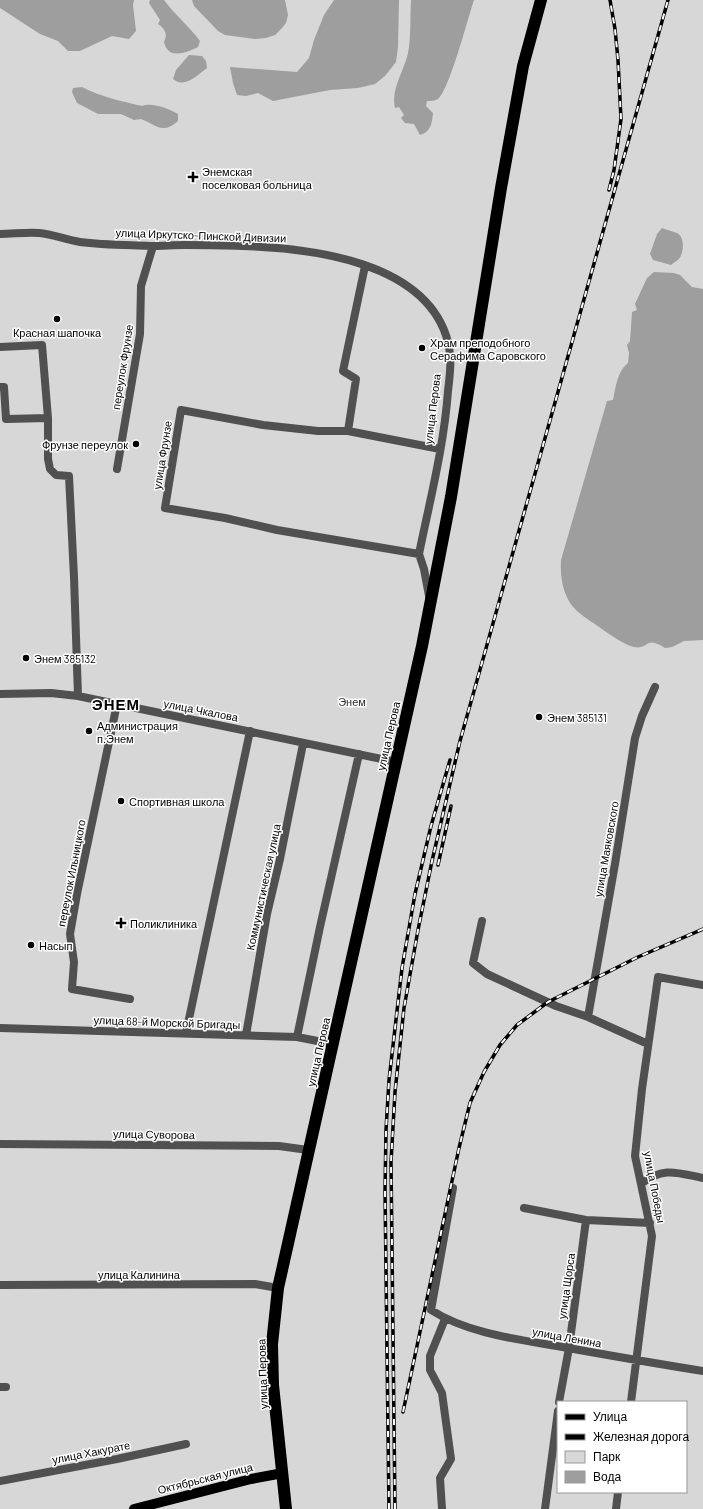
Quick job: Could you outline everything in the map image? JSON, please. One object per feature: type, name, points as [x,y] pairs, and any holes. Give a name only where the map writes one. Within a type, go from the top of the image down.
[{"type":"highway","name":"улица Перова","points":[[286,1509],[273,1385],[272,1344],[278,1288],[430,606],[455,472],[517,97],[523,66],[541,0]]},
{"type":"main road","name":"Октябрьская улица","points":[[134,1509],[251,1479],[283,1473]]},
{"type":"street","name":"улица Иркутско-Пинской Дивизии","points":[[0,234],[38,233],[79,242],[153,246],[242,246],[311,251],[348,260],[364,266],[400,282],[417,295]]},
{"type":"street","name":"переулок Фрунзе","points":[[117,469],[140,334],[141,286],[153,246]]},
{"type":"street","points":[[348,431],[356,379],[343,371],[364,266]]},
{"type":"street","name":"улица Перова","points":[[417,295],[430,307],[440,323],[448,342],[450,359],[447,411],[419,554],[427,584],[430,606]]},
{"type":"street","points":[[0,347],[42,345],[48,418],[48,459],[50,469],[56,475],[68,476],[74,577],[78,696]]},
{"type":"street","points":[[0,387],[4,387],[6,419],[48,418]]},
{"type":"street","name":"улица Фрунзе","points":[[419,554],[277,530],[225,518],[165,508],[181,410],[263,425],[318,431],[348,431],[440,448]]},
{"type":"street","name":"улица Маяковского","points":[[588,1017],[616,864],[635,738],[642,716],[655,687]]},
{"type":"street","name":"улица Чкалова","points":[[0,694],[51,693],[78,696],[250,731],[303,744],[396,762]]},
{"type":"street","name":"переулок Ильницкого","points":[[117,704],[76,894],[70,934],[74,962],[72,989],[130,999]]},
{"type":"street","points":[[186,1033],[250,731]]},
{"type":"street","name":"Коммунистическая улица","points":[[246,1035],[267,914],[280,859],[303,744]]},
{"type":"street","points":[[297,1037],[359,754]]},
{"type":"street","points":[[482,921],[473,963],[487,974],[556,1006],[588,1017],[648,1044]]},
{"type":"street","name":"улица Победы","points":[[631,1401],[652,1236],[635,1156],[648,1044],[658,977],[703,985]]},
{"type":"street","name":"улица 68-й Морской Бригады","points":[[0,1028],[297,1037],[333,1044]]},
{"type":"street","name":"улица Суворова","points":[[0,1144],[279,1146],[308,1150]]},
{"type":"street","points":[[642,1184],[650,1177],[659,1173],[671,1172],[703,1178]]},
{"type":"street","name":"улица Ленина","points":[[453,1188],[432,1310],[445,1319],[462,1326],[522,1340],[637,1361],[703,1371]]},
{"type":"street","points":[[524,1208],[586,1220],[650,1223]]},
{"type":"street","name":"улица Щорса","points":[[559,1401],[569,1348],[586,1220]]},
{"type":"street","name":"улица Калинина","points":[[0,1285],[255,1284],[278,1288]]},
{"type":"street","points":[[442,1509],[440,1478],[451,1459],[442,1393],[430,1370],[430,1356],[445,1319]]},
{"type":"street","points":[[545,1509],[557,1419]]},
{"type":"street","name":"улица Хакурате","points":[[0,1481],[117,1459],[186,1444]]},
{"type":"street","points":[[616,1509],[618,1493]]},
{"type":"green space","name":"Энем","points":[[0,0],[703,0],[703,1509],[0,1509]]},
{"type":"water","points":[[0,0],[134,0],[133,5],[136,31],[129,39],[112,36],[80,51],[68,51],[58,41],[40,34],[0,8]]},
{"type":"water","points":[[150,0],[164,0],[200,41],[198,47],[178,54],[169,51],[164,42],[166,37],[165,32],[158,24],[160,20],[149,3]]},
{"type":"water","points":[[192,0],[285,0],[288,15],[286,23],[282,28],[275,35],[266,38],[255,39],[225,35],[218,31],[194,6]]},
{"type":"water","points":[[334,0],[399,0],[398,47],[396,62],[385,76],[375,84],[358,88],[330,90],[273,101],[258,93],[246,96],[237,95],[230,67],[297,72],[309,58],[314,40],[324,15]]},
{"type":"water","points":[[411,0],[474,0],[448,81],[438,99],[427,101],[426,106],[433,113],[430,127],[427,132],[420,135],[414,124],[405,123],[401,118],[404,115],[399,107],[395,108],[394,100],[397,85],[408,55]]},
{"type":"water","points":[[189,55],[202,56],[206,61],[207,68],[191,80],[186,82],[177,82],[173,79],[176,70]]},
{"type":"water","points":[[82,87],[104,96],[142,106],[155,105],[165,108],[178,114],[178,121],[168,127],[160,128],[141,119],[134,120],[121,114],[98,114],[77,103],[72,92],[73,88]]},
{"type":"water","points":[[662,228],[680,235],[683,245],[681,256],[671,265],[653,260],[650,254],[657,234]]},
{"type":"water","points":[[654,272],[674,273],[680,275],[692,287],[703,289],[703,640],[684,641],[672,647],[665,648],[654,643],[650,643],[643,647],[630,646],[613,637],[580,614],[568,600],[563,587],[561,567],[561,560],[607,401],[613,400],[619,375],[628,363],[629,353],[627,345],[630,341],[632,312],[637,310],[635,304],[647,278]]},
{"type":"railway","points":[[609,190],[614,170],[621,119],[618,60],[610,0]]},
{"type":"railway","points":[[395,1509],[391,1162],[395,1092],[404,1008],[418,930],[432,861],[460,741],[668,0]]},
{"type":"railway","points":[[389,1509],[385,1191],[389,1080],[402,968],[415,894],[431,826],[450,760]]},
{"type":"railway","points":[[438,865],[451,806]]},
{"type":"railway","points":[[403,1412],[459,1148],[470,1103],[484,1072],[500,1045],[517,1025],[548,1002],[638,957],[703,929]]},
{"type":"place","name":"Энемская поселковая больница","points":[[193,177]]},
{"type":"place","name":"Красная шапочка","points":[[57,319]]},
{"type":"place","name":"Храм преподобного Серафима Саровского","points":[[422,348]]},
{"type":"place","name":"Фрунзе переулок","points":[[136,444]]},
{"type":"place","name":"Энем 385132","points":[[26,658]]},
{"type":"place","name":"Энем 385131","points":[[539,717]]},
{"type":"place","name":"Администрация п.Энем","points":[[89,731]]},
{"type":"place","name":"Спортивная школа","points":[[121,801]]},
{"type":"place","name":"Поликлиника","points":[[121,923]]},
{"type":"place","name":"Насып","points":[[31,945]]},
{"type":"district","name":"ЭНЕМ","points":[[116,704]]}]
